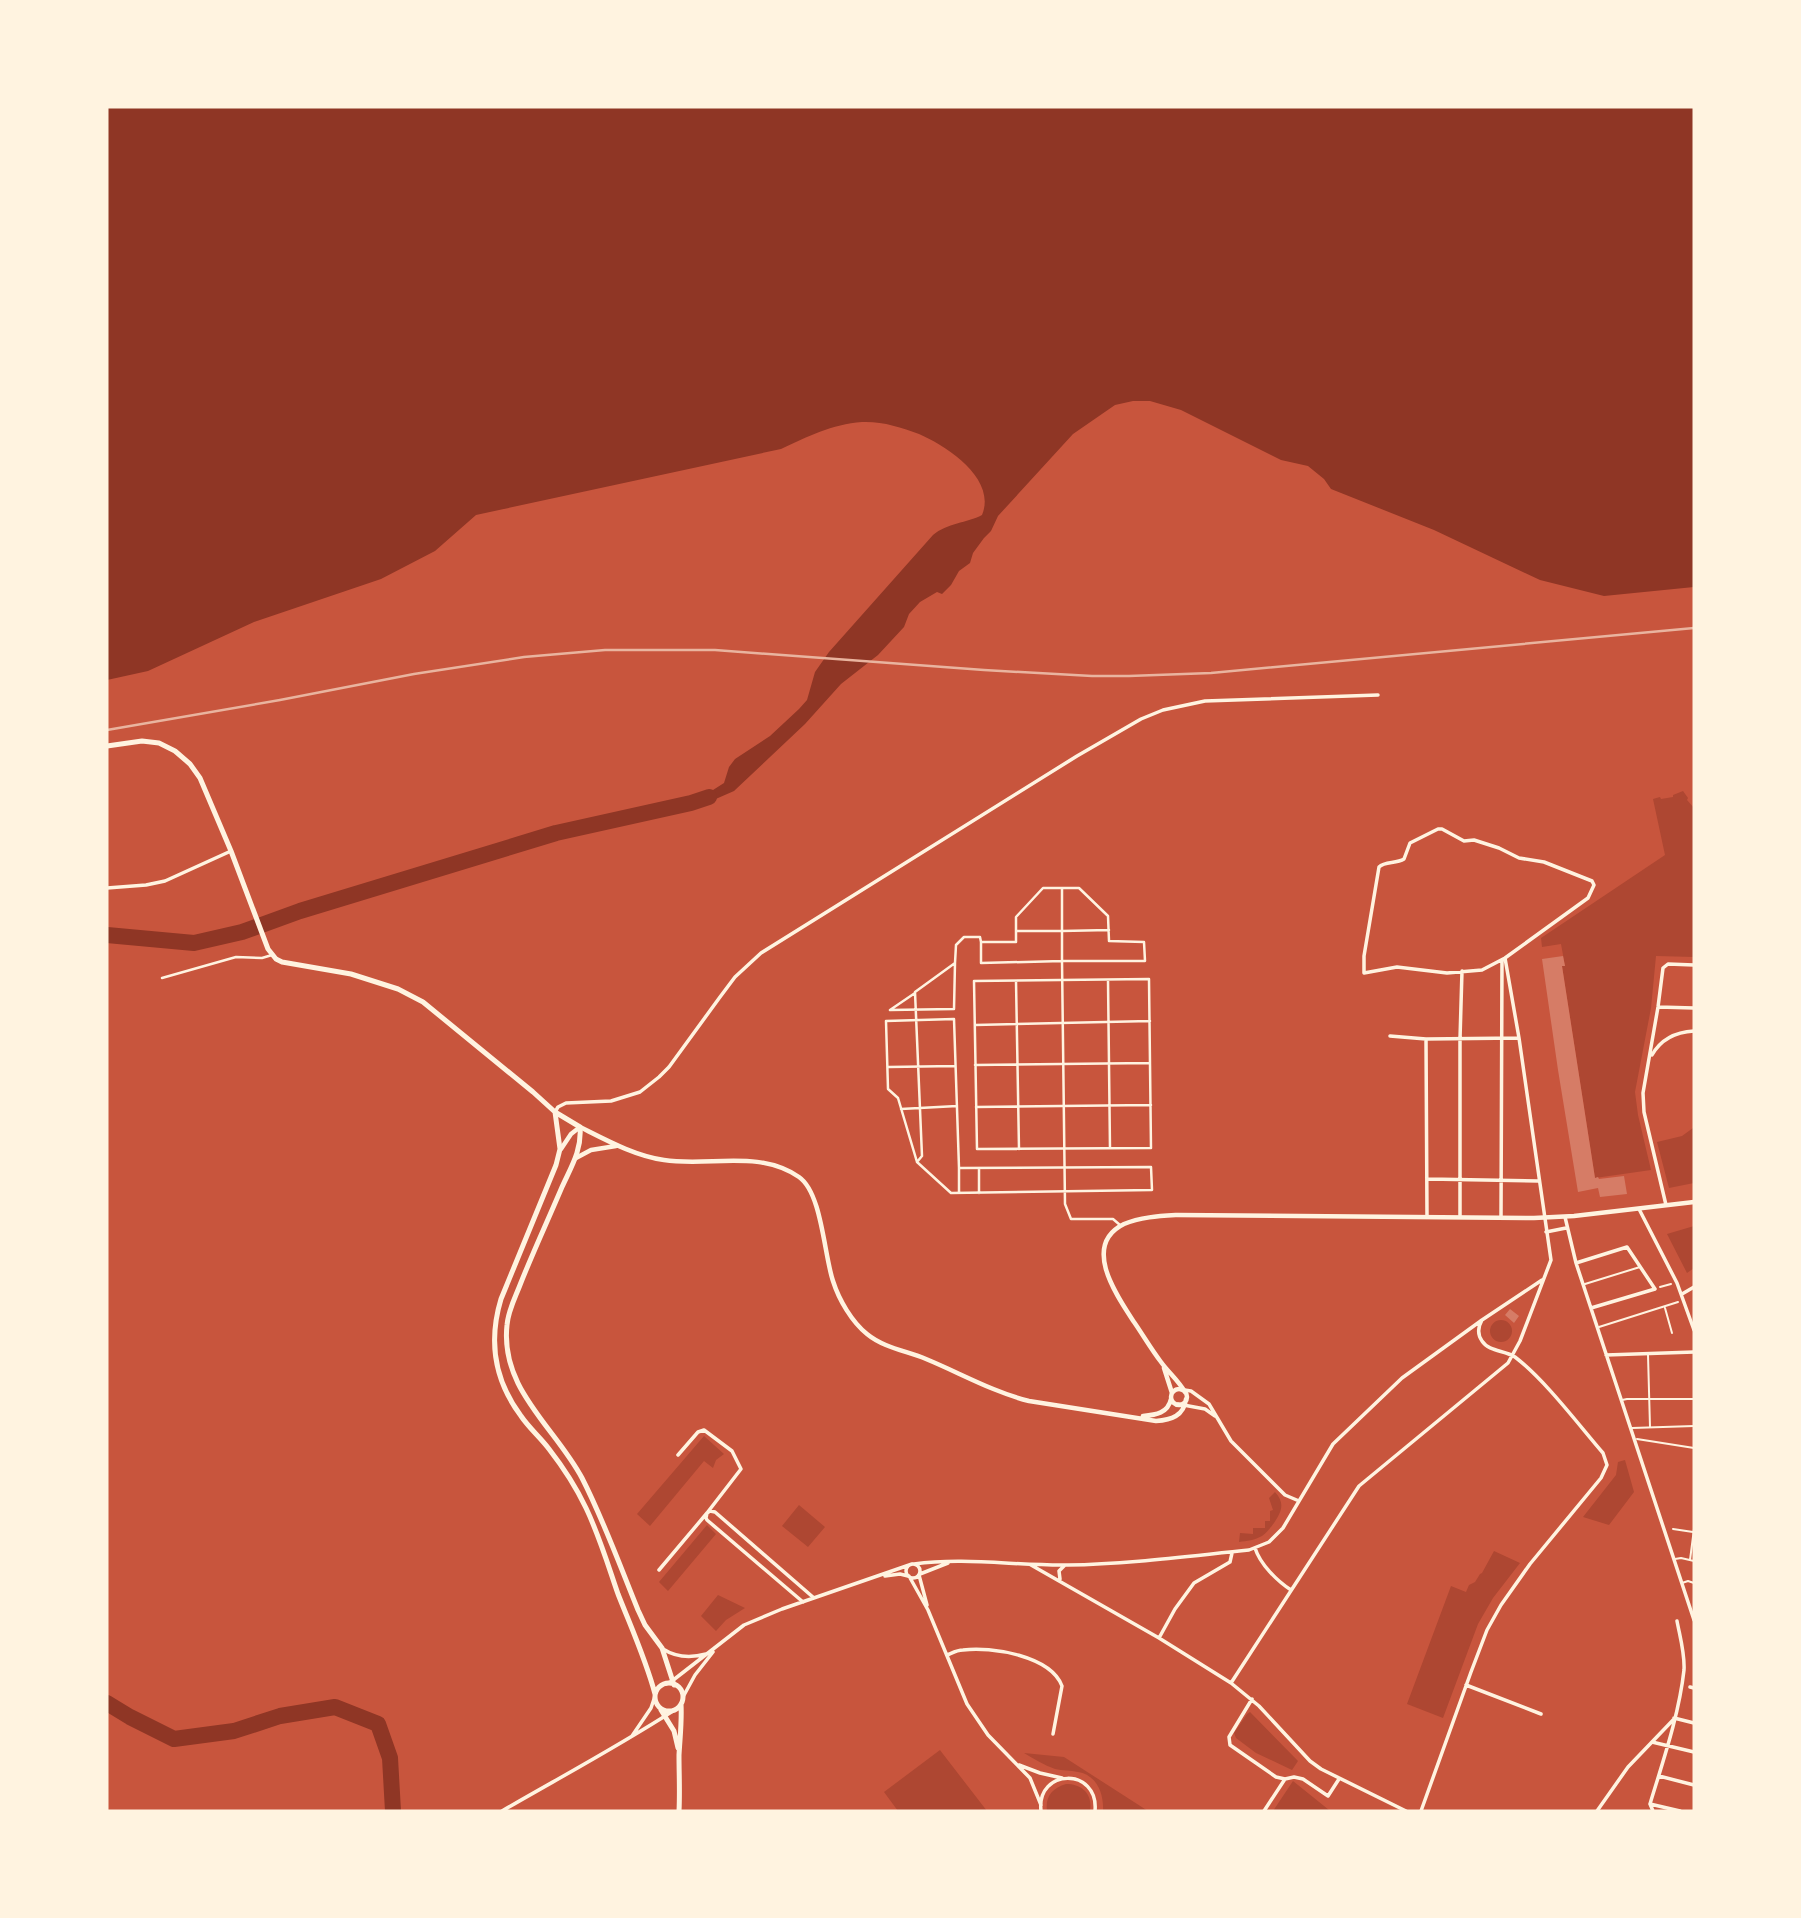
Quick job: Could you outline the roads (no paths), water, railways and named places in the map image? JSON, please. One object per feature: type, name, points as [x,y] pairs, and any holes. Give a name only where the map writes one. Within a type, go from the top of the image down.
[{"type":"main road","points":[[107,746],[142,741],[159,743],[175,751],[190,764],[200,778],[272,955],[282,962],[351,974],[398,989],[423,1002],[555,1112],[580,1127],[580,1148],[512,1304],[507,1324],[506,1346],[517,1385],[531,1408],[558,1440],[596,1505],[638,1610],[662,1648],[671,1683],[680,1689],[682,1731],[679,1755]]},
{"type":"main road","points":[[555,1112],[560,1149],[556,1164],[500,1299],[494,1322],[497,1368],[520,1416],[549,1449],[586,1510],[645,1662],[656,1702],[674,1731],[679,1755],[679,1811]]},
{"type":"main road","points":[[655,1695],[659,1688],[671,1683]]},
{"type":"main road","points":[[660,1707],[673,1711],[682,1700]]},
{"type":"street","points":[[555,1112],[566,1103],[611,1101],[640,1092],[669,1066],[727,987],[761,953],[1141,719],[1163,710],[1205,701],[1378,695]]},
{"type":"street","points":[[1442,829],[1464,841],[1474,840],[1499,848],[1519,859],[1544,862],[1592,881],[1594,884],[1588,898],[1503,959],[1482,970],[1447,973],[1396,967],[1364,973],[1364,956],[1379,867],[1383,863],[1395,863],[1404,859],[1410,843],[1442,829]]},
{"type":"street","points":[[107,888],[165,881],[231,852]]},
{"type":"street","points":[[955,963],[890,1010],[954,1009],[956,944],[964,937],[980,937],[981,963],[1145,961],[1144,942],[1109,941],[1108,916],[1079,888],[1043,888],[1016,917],[1016,942],[981,942]]},
{"type":"street","points":[[1062,888],[1065,1203],[1071,1219],[1113,1219],[1121,1226]]},
{"type":"street","points":[[1016,931],[1109,930]]},
{"type":"street","points":[[162,978],[236,957],[262,958],[272,955]]},
{"type":"street","points":[[1231,1684],[1359,1486],[1508,1363],[1544,1279],[1550,1260],[1519,1038],[1503,959]]},
{"type":"street","points":[[1501,1217],[1500,1039],[1503,959]]},
{"type":"street","points":[[1666,1206],[1644,1112],[1643,1093],[1663,968],[1668,964],[1694,965]]},
{"type":"street","points":[[1460,1217],[1462,971]]},
{"type":"street","points":[[1149,979],[1151,1147],[977,1149],[974,981],[1062,980],[1149,979]]},
{"type":"street","points":[[1108,980],[1110,1148]]},
{"type":"street","points":[[1016,981],[1019,1149]]},
{"type":"street","points":[[915,992],[922,1156],[917,1163]]},
{"type":"street","points":[[1658,1007],[1694,1008]]},
{"type":"street","points":[[959,1168],[1151,1167],[1152,1191],[1065,1191],[979,1193],[959,1193],[951,1193],[917,1163],[898,1098],[888,1089],[886,1021],[954,1019],[959,1193]]},
{"type":"street","points":[[975,1025],[1150,1021]]},
{"type":"street","points":[[1649,1060],[1661,1042],[1673,1035],[1694,1031]]},
{"type":"street","points":[[1390,1036],[1426,1039],[1519,1038]]},
{"type":"street","points":[[1426,1039],[1427,1217]]},
{"type":"street","points":[[975,1065],[1150,1063]]},
{"type":"street","points":[[887,1067],[955,1066]]},
{"type":"street","points":[[976,1107],[1151,1105]]},
{"type":"street","points":[[901,1109],[957,1106]]},
{"type":"street","points":[[560,1149],[580,1127],[616,1146],[661,1160],[751,1160],[776,1165],[803,1180],[810,1190],[833,1282],[853,1319],[879,1342],[1019,1398],[1165,1420],[1180,1414],[1186,1402],[1182,1390],[1116,1295],[1103,1258],[1105,1245],[1111,1234],[1121,1226],[1144,1219],[1177,1215],[1565,1217],[1694,1202]]},
{"type":"street","points":[[575,1159],[591,1150],[616,1146]]},
{"type":"street","points":[[979,1168],[979,1193]]},
{"type":"street","points":[[1428,1179],[1538,1181]]},
{"type":"street","points":[[1639,1209],[1677,1283],[1693,1321],[1694,1330]]},
{"type":"street","points":[[1565,1217],[1576,1263],[1693,1610],[1694,1620]]},
{"type":"street","points":[[1546,1232],[1566,1228]]},
{"type":"street","points":[[1576,1263],[1627,1247],[1656,1289],[1591,1308]]},
{"type":"street","points":[[671,1683],[744,1625],[913,1564],[939,1561],[1067,1565],[1139,1561],[1232,1552],[1255,1548],[1269,1542],[1283,1528],[1337,1440],[1402,1378],[1544,1279]]},
{"type":"street","points":[[1682,1294],[1694,1287]]},
{"type":"street","points":[[1524,1292],[1533,1294],[1534,1305]]},
{"type":"street","points":[[1421,1811],[1487,1630],[1530,1564],[1601,1478],[1607,1465],[1603,1453],[1544,1385],[1513,1356],[1484,1343],[1479,1332],[1482,1320]]},
{"type":"street","points":[[1606,1355],[1694,1352]]},
{"type":"street","points":[[1162,1364],[1174,1402],[1186,1402],[1205,1409],[1217,1418]]},
{"type":"street","points":[[1138,1417],[1162,1413],[1169,1406],[1172,1396],[1182,1390],[1200,1396],[1209,1405],[1231,1441],[1285,1495],[1299,1502]]},
{"type":"street","points":[[659,1570],[741,1470],[732,1451],[704,1430],[678,1455]]},
{"type":"street","points":[[707,1513],[715,1512],[814,1598]]},
{"type":"street","points":[[707,1513],[707,1520],[803,1602]]},
{"type":"street","points":[[1255,1548],[1258,1557],[1291,1590]]},
{"type":"street","points":[[1159,1638],[1194,1583],[1230,1562],[1232,1552]]},
{"type":"street","points":[[872,1578],[892,1575],[915,1578],[950,1562]]},
{"type":"street","points":[[913,1564],[919,1567],[928,1610]]},
{"type":"street","points":[[913,1564],[907,1569],[909,1576],[928,1610],[967,1704],[989,1735],[1030,1779],[1041,1805]]},
{"type":"street","points":[[1030,1564],[1159,1638],[1231,1684],[1252,1699],[1315,1765],[1406,1811]]},
{"type":"street","points":[[1063,1582],[1059,1571],[1067,1565]]},
{"type":"street","points":[[1653,1811],[1650,1804],[1674,1718],[1684,1670],[1684,1656],[1676,1621]]},
{"type":"street","points":[[682,1700],[695,1675],[716,1647]]},
{"type":"street","points":[[662,1648],[683,1657],[708,1654]]},
{"type":"street","points":[[947,1655],[961,1650],[989,1649],[1010,1652],[1055,1673],[1062,1686],[1053,1734]]},
{"type":"street","points":[[1466,1685],[1541,1714]]},
{"type":"street","points":[[630,1738],[651,1709],[655,1695]]},
{"type":"street","points":[[1252,1699],[1230,1735],[1229,1743],[1232,1747],[1276,1777],[1303,1779],[1328,1796],[1339,1779]]},
{"type":"street","points":[[502,1811],[673,1711]]},
{"type":"street","points":[[1674,1718],[1694,1723]]},
{"type":"street","points":[[1597,1811],[1628,1767],[1674,1718]]},
{"type":"street","points":[[1652,1742],[1694,1752]]},
{"type":"street","points":[[1017,1765],[1040,1773],[1082,1781],[1096,1801],[1095,1811]]},
{"type":"street","points":[[1658,1776],[1694,1785]]},
{"type":"street","points":[[1041,1811],[1045,1790],[1065,1778]]},
{"type":"street","points":[[1264,1811],[1286,1779]]},
{"type":"street","points":[[1650,1804],[1680,1811]]},
{"type":"lane","points":[[1584,1284],[1641,1267]]},
{"type":"lane","points":[[1598,1328],[1678,1302]]},
{"type":"lane","points":[[1664,1307],[1672,1333]]},
{"type":"lane","points":[[1648,1354],[1650,1427]]},
{"type":"lane","points":[[1621,1401],[1694,1399]]},
{"type":"lane","points":[[1630,1428],[1694,1426]]},
{"type":"lane","points":[[1634,1439],[1694,1448]]},
{"type":"lane","points":[[1674,1529],[1694,1530],[1690,1560]]},
{"type":"lane","points":[[1674,1560],[1681,1558],[1694,1561]]},
{"type":"lane","points":[[1682,1583],[1694,1583]]},
{"type":"waterway","points":[[107,935],[194,943],[242,932],[300,911],[556,833],[709,797]]},
{"type":"waterway","points":[[107,1703],[174,1739],[234,1731],[280,1716],[335,1707],[378,1724],[390,1758],[393,1811]]},
{"type":"railway","points":[[107,730],[414,674],[524,657],[605,650],[715,650],[984,670],[1129,676],[1211,673],[1694,628]]}]
